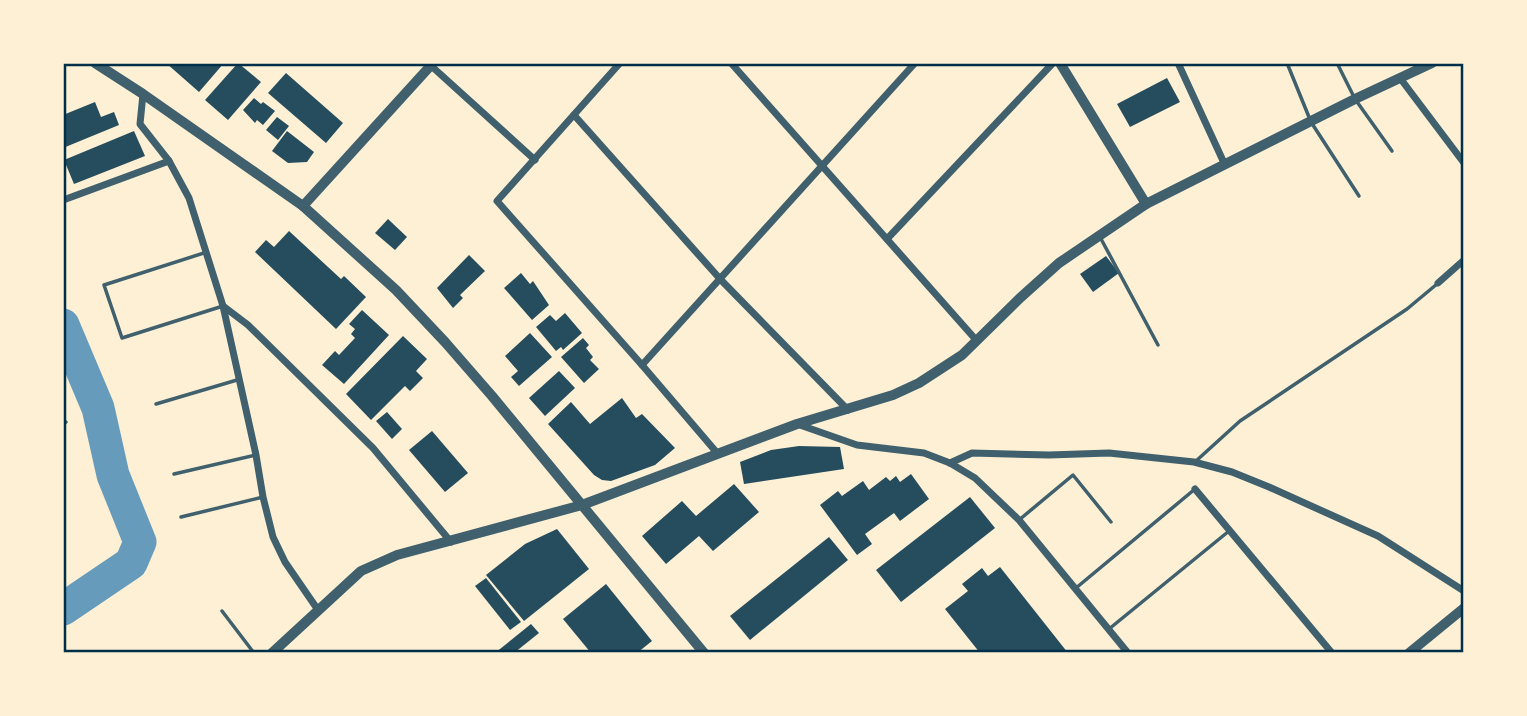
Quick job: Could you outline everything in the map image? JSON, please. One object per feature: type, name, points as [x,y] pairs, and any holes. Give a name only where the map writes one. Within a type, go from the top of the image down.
[{"type":"street","points":[[95,63],[303,206],[396,290],[445,342],[704,653]]},
{"type":"street","points":[[620,63],[497,201],[718,454]]},
{"type":"street","points":[[731,63],[977,341]]},
{"type":"street","points":[[901,63],[909,70]]},
{"type":"street","points":[[642,365],[915,63]]},
{"type":"street","points":[[887,239],[1053,63]]},
{"type":"street","points":[[1060,63],[1146,204]]},
{"type":"street","points":[[1178,63],[1225,165]]},
{"type":"street","points":[[275,652],[361,571],[397,555],[582,505],[797,424],[893,395],[919,383],[977,341],[1059,263],[1146,204],[1431,63]]},
{"type":"street","points":[[303,206],[431,64],[535,160]]},
{"type":"street","points":[[1400,78],[1464,163]]},
{"type":"street","points":[[143,94],[140,124],[169,161],[190,198],[223,306],[263,497],[274,537],[285,562],[318,610]]},
{"type":"street","points":[[574,116],[721,280],[848,410]]},
{"type":"street","points":[[66,199],[169,161]]},
{"type":"street","points":[[1438,283],[1464,260]]},
{"type":"street","points":[[223,306],[248,325],[373,448],[451,542]]},
{"type":"street","points":[[797,424],[857,446],[924,453],[950,463],[975,478],[1019,520],[1128,653]]},
{"type":"street","points":[[950,463],[972,453],[1049,456],[1109,453],[1194,462],[1232,472],[1378,536],[1464,591]]},
{"type":"street","points":[[1195,489],[1332,653]]},
{"type":"street","points":[[1409,653],[1464,608]]},
{"type":"lane","points":[[1287,63],[1311,121],[1359,196]]},
{"type":"lane","points":[[1337,63],[1355,99],[1392,151]]},
{"type":"lane","points":[[1099,235],[1158,345]]},
{"type":"lane","points":[[206,252],[104,285],[122,338],[223,306]]},
{"type":"lane","points":[[1194,462],[1240,421],[1407,309],[1438,283]]},
{"type":"lane","points":[[156,404],[239,379]]},
{"type":"lane","points":[[174,474],[256,455]]},
{"type":"lane","points":[[1019,520],[1073,475],[1111,522]]},
{"type":"lane","points":[[1076,588],[1195,489]]},
{"type":"lane","points":[[181,517],[263,497]]},
{"type":"lane","points":[[1109,629],[1229,531]]},
{"type":"lane","points":[[222,611],[254,653]]},
{"type":"building","points":[[166,63],[197,65],[224,63],[199,92]]},
{"type":"building","points":[[238,63],[261,82],[228,120],[205,100]]},
{"type":"building","points":[[286,73],[343,123],[326,143],[268,93]]},
{"type":"building","points":[[1167,78],[1180,102],[1130,127],[1117,104]]},
{"type":"building","points":[[254,98],[275,111],[263,125],[257,120],[255,123],[243,110]]},
{"type":"building","points":[[95,102],[101,117],[114,112],[119,125],[63,148],[63,115]]},
{"type":"building","points":[[277,117],[289,126],[278,140],[266,130]]},
{"type":"building","points":[[134,131],[145,156],[74,184],[64,160]]},
{"type":"building","points":[[287,131],[314,152],[307,162],[288,163],[272,151]]},
{"type":"building","points":[[388,219],[407,237],[395,250],[375,233]]},
{"type":"building","points":[[289,231],[341,279],[344,276],[366,297],[336,329],[255,252],[266,240],[274,247]]},
{"type":"building","points":[[469,255],[485,271],[460,295],[463,298],[453,308],[437,288]]},
{"type":"building","points":[[1106,256],[1119,273],[1093,292],[1080,274]]},
{"type":"building","points":[[521,273],[530,284],[533,281],[549,305],[532,320],[504,288]]},
{"type":"building","points":[[362,310],[389,335],[344,384],[322,365],[335,351],[339,355],[355,338],[351,334],[355,329],[349,324]]},
{"type":"building","points":[[565,313],[582,333],[563,350],[561,347],[556,351],[536,327],[550,315],[556,321]]},
{"type":"building","points":[[530,333],[552,357],[519,386],[511,377],[518,371],[505,356]]},
{"type":"building","points":[[403,336],[427,359],[416,371],[423,378],[410,391],[405,386],[371,420],[346,394]]},
{"type":"building","points":[[583,338],[593,357],[590,360],[599,369],[584,383],[561,357]]},
{"type":"building","points":[[559,371],[575,388],[545,416],[529,398]]},
{"type":"building","points":[[622,398],[636,418],[642,414],[675,448],[655,465],[611,481],[602,480],[594,475],[548,424],[571,402],[590,424]]},
{"type":"building","points":[[387,412],[402,429],[392,439],[376,421]]},
{"type":"building","points":[[432,431],[468,473],[445,492],[409,450]]},
{"type":"building","points":[[799,446],[840,447],[844,469],[744,484],[740,462],[771,450]]},
{"type":"building","points":[[911,474],[929,499],[900,521],[894,513],[865,534],[872,544],[857,555],[820,505],[838,491],[842,496],[863,481],[869,490],[886,477],[890,481],[896,476],[900,482]]},
{"type":"building","points":[[734,484],[759,512],[713,551],[699,536],[666,564],[642,536],[682,501],[696,516]]},
{"type":"building","points":[[970,497],[995,528],[901,602],[876,570]]},
{"type":"building","points":[[557,529],[589,569],[524,621],[486,575],[525,544]]},
{"type":"building","points":[[829,537],[848,560],[750,640],[730,616]]},
{"type":"building","points":[[1000,567],[1068,653],[980,653],[945,609],[968,591],[962,584],[982,568],[988,576]]},
{"type":"building","points":[[486,578],[521,622],[510,630],[475,586]]},
{"type":"building","points":[[606,584],[652,641],[637,653],[591,653],[563,619]]},
{"type":"building","points":[[531,624],[539,633],[514,653],[495,653]]},
{"type":"waterway","points":[[63,325],[98,408],[113,475],[140,542],[131,563],[63,609]]}]
